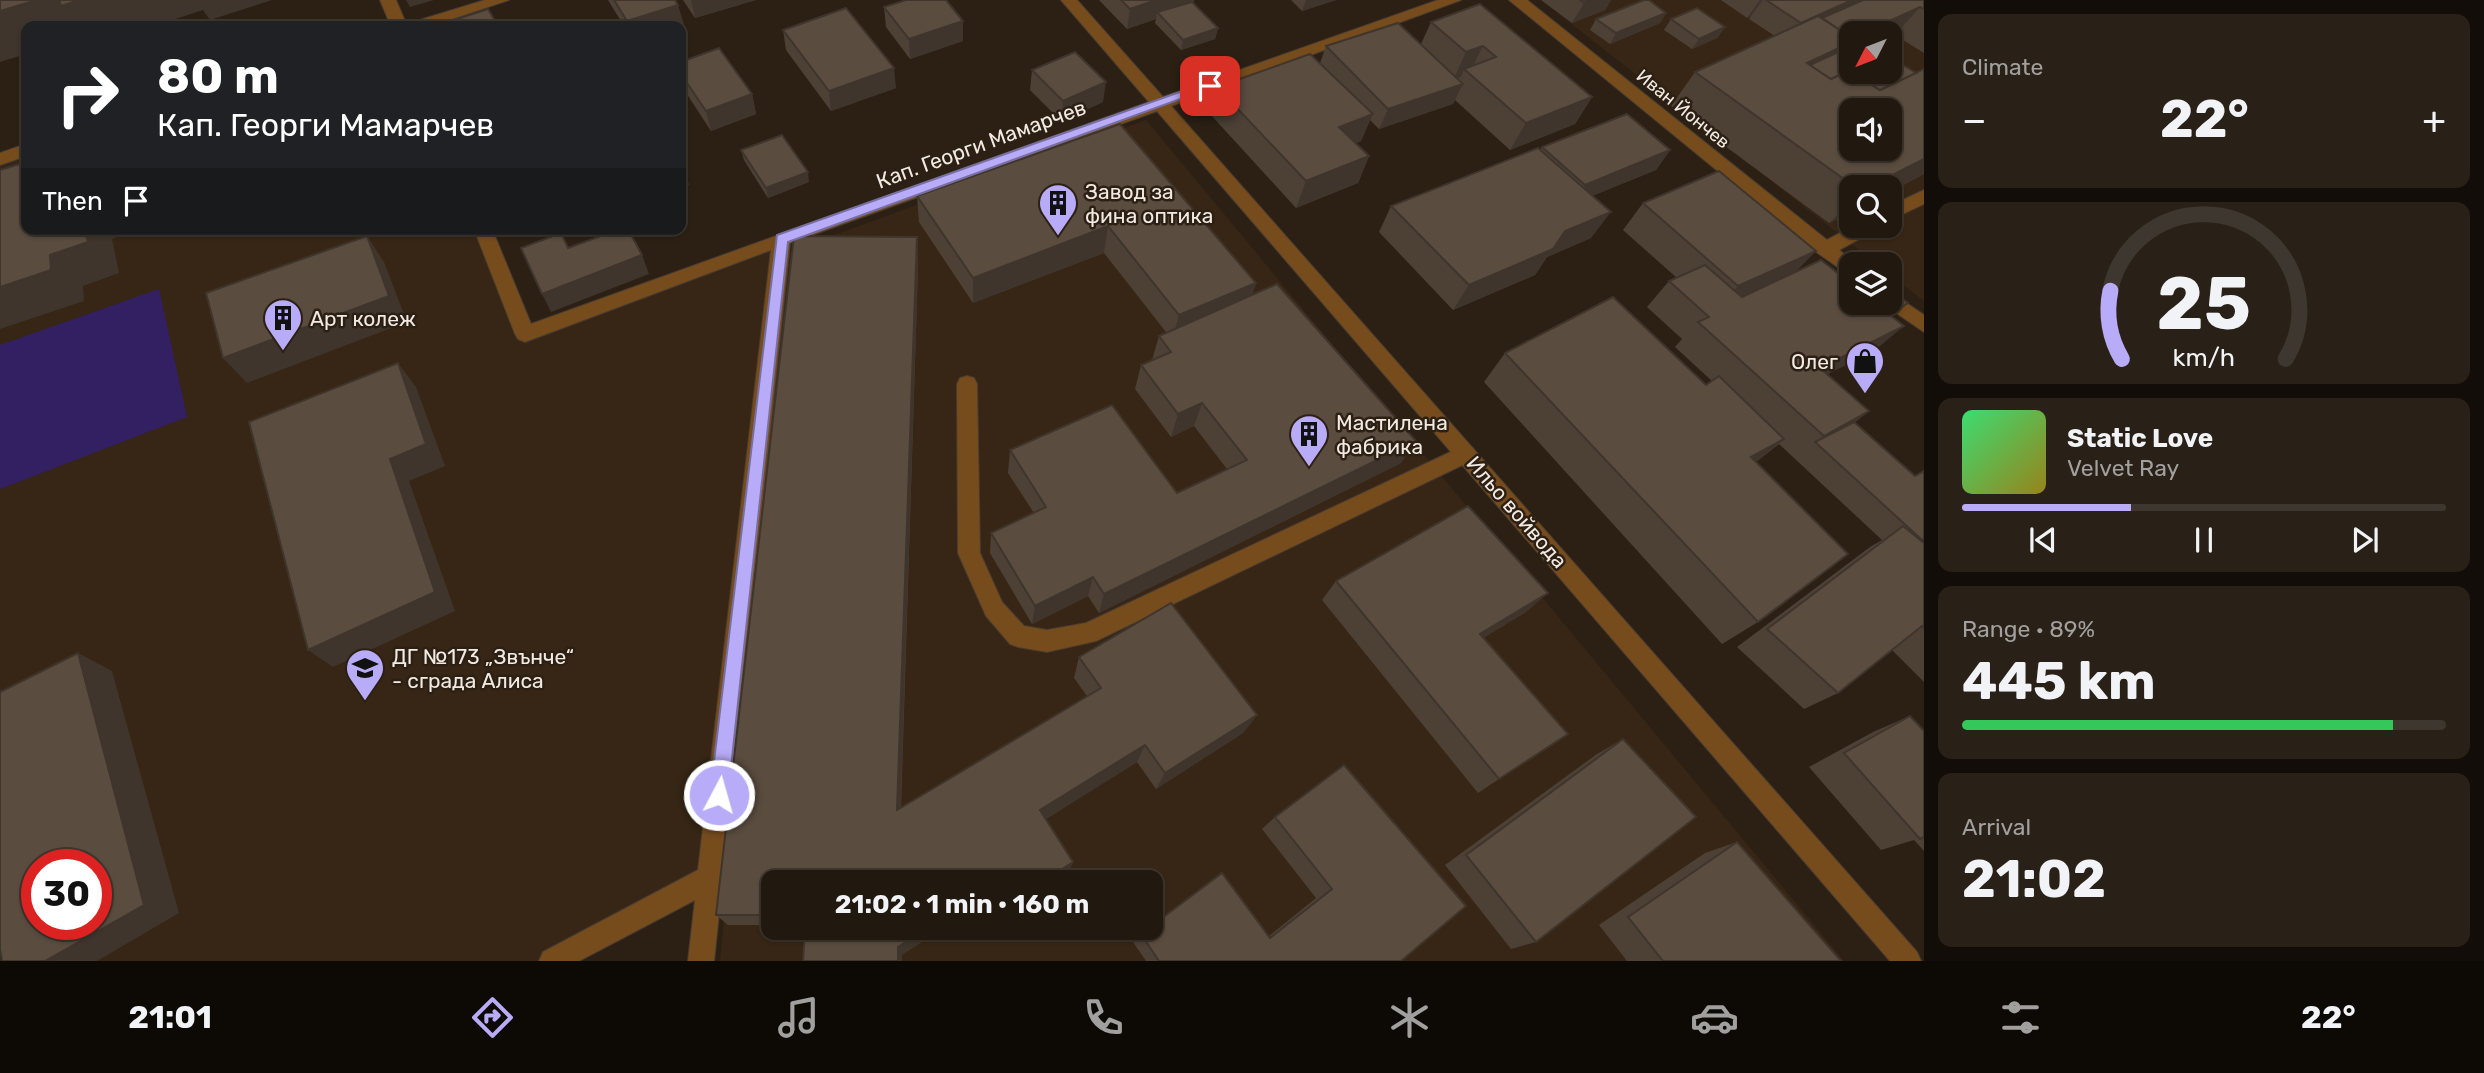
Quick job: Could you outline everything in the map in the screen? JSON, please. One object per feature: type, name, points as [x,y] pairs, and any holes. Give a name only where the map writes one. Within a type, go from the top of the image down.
[{"type":"street","points":[[388,0],[398,21]]},
{"type":"street","points":[[432,21],[501,0]]},
{"type":"street","name":"Ильо войвода","points":[[1069,0],[1908,961]]},
{"type":"street","name":"Кап. Георги Мамарчев","points":[[485,235],[526,334],[781,239],[1452,0]]},
{"type":"street","name":"Иван Йончев","points":[[1517,0],[1839,260]]},
{"type":"street","points":[[0,159],[21,152]]},
{"type":"street","points":[[1902,208],[1924,196]]},
{"type":"street","points":[[1825,249],[1846,238]]},
{"type":"street","points":[[701,961],[781,239]]},
{"type":"street","points":[[1902,308],[1924,325]]},
{"type":"street","points":[[967,384],[968,553],[994,609],[1018,636],[1046,641],[1088,632],[1466,454]]},
{"type":"street","points":[[552,961],[710,878]]},
{"type":"shaded area","points":[[1541,0],[1924,0],[1924,301],[1902,284],[1902,252],[1862,252],[1844,238],[1902,238],[1902,175],[1839,175],[1839,234]]},
{"type":"shaded area","points":[[1146,120],[1844,961],[720,961],[789,252]]},
{"type":"shaded area","name":"ДГ №173 „Звънче“ - сграда Алиса","points":[[21,152],[21,235],[485,235],[526,334],[781,239],[710,878],[552,961],[0,961],[0,159]]},
{"type":"shaded area","points":[[159,289],[187,417],[0,489],[0,345]]},
{"type":"building","points":[[0,0],[37,0],[0,11]]},
{"type":"building","points":[[59,0],[80,0],[61,6]]},
{"type":"building","points":[[614,0],[675,0],[678,5],[627,21]]},
{"type":"building","points":[[906,0],[946,0],[963,21],[909,39],[884,7]]},
{"type":"building","points":[[1121,0],[1156,0],[1130,9]]},
{"type":"building","points":[[1649,0],[1666,13],[1616,33],[1596,19]]},
{"type":"building","points":[[1766,0],[1852,0],[1801,23]]},
{"type":"building","points":[[1863,0],[1924,0],[1924,9],[1920,7],[1889,21],[1839,21],[1839,29],[1822,18]]},
{"type":"building","points":[[1192,2],[1218,28],[1183,40],[1157,12]]},
{"type":"building","points":[[1480,4],[1592,97],[1526,123],[1464,69],[1496,57],[1483,46],[1466,52],[1431,22]]},
{"type":"building","points":[[846,8],[894,68],[829,91],[783,30]]},
{"type":"building","points":[[1697,8],[1725,27],[1699,39],[1671,19]]},
{"type":"building","points":[[488,9],[495,21],[451,21]]},
{"type":"building","points":[[1818,16],[1839,30],[1839,48],[1807,63],[1831,79],[1839,75],[1839,84],[1871,84],[1880,90],[1893,84],[1902,84],[1902,80],[1924,69],[1924,159],[1893,175],[1839,176],[1695,72]]},
{"type":"building","points":[[1398,23],[1463,84],[1388,109],[1326,46]]},
{"type":"building","points":[[719,48],[752,94],[706,111],[686,81],[686,60]]},
{"type":"building","points":[[1075,52],[1106,82],[1063,101],[1032,70]]},
{"type":"building","points":[[1839,52],[1839,75],[1831,79],[1810,65]]},
{"type":"building","points":[[1310,54],[1373,114],[1339,127],[1369,156],[1306,181],[1217,87]]},
{"type":"building","points":[[1902,64],[1916,73],[1902,80]]},
{"type":"building","points":[[1871,84],[1893,84],[1880,90]]},
{"type":"building","points":[[1627,114],[1670,150],[1585,185],[1542,147]]},
{"type":"building","name":"Завод за фина оптика","points":[[1120,124],[1256,283],[1179,315],[1108,226],[973,278],[917,196]]},
{"type":"building","points":[[782,135],[808,172],[766,188],[741,150]]},
{"type":"building","points":[[1538,148],[1611,212],[1565,231],[1553,249],[1469,285],[1391,206]]},
{"type":"building","points":[[21,164],[21,235],[86,235],[88,242],[50,255],[51,270],[0,287],[0,170]]},
{"type":"building","points":[[1719,171],[1816,251],[1738,286],[1643,203]]},
{"type":"building","points":[[562,235],[568,248],[604,235],[631,235],[642,255],[542,294],[521,248]]},
{"type":"building","points":[[367,236],[389,296],[223,358],[206,293]]},
{"type":"building","points":[[794,236],[917,237],[897,810],[1101,688],[1079,657],[1171,603],[1257,715],[1165,773],[1145,745],[1040,810],[1073,862],[1061,870],[761,870],[761,915],[716,915]]},
{"type":"building","points":[[1821,260],[1839,274],[1839,315],[1890,315],[1904,326],[1820,368],[1869,411],[1824,436],[1698,322],[1709,317],[1669,281],[1705,265],[1742,297]]},
{"type":"building","name":"Мастилена фабрика","points":[[1277,284],[1416,441],[1104,594],[1093,577],[1035,606],[991,533],[1046,507],[1010,450],[1112,405],[1177,493],[1247,460],[1202,403],[1178,414],[1141,365],[1171,352],[1159,336]]},
{"type":"building","points":[[1613,297],[1706,385],[1719,376],[1784,439],[1751,457],[1848,554],[1758,622],[1505,353]]},
{"type":"building","points":[[398,363],[426,444],[390,459],[435,592],[308,650],[249,422]]},
{"type":"building","points":[[1854,422],[1915,476],[1924,471],[1924,539],[1815,442]]},
{"type":"building","points":[[1468,506],[1548,593],[1480,634],[1568,734],[1499,779],[1336,581]]},
{"type":"building","points":[[1903,526],[1924,543],[1924,628],[1922,626],[1838,693],[1767,629]]},
{"type":"building","points":[[78,653],[144,905],[112,923],[112,849],[21,849],[21,940],[82,940],[45,961],[2,961],[0,692]]},
{"type":"building","points":[[1910,716],[1924,731],[1924,837],[1920,839],[1844,753]]},
{"type":"building","points":[[1623,739],[1696,817],[1536,942],[1466,855]]},
{"type":"building","points":[[1344,765],[1466,906],[1401,961],[1159,961],[1145,940],[1163,940],[1163,917],[1222,873],[1270,938],[1332,889],[1275,817]]},
{"type":"building","points":[[1737,842],[1841,961],[1663,961],[1628,917]]},
{"type":"building","points":[[804,940],[909,940],[898,947],[898,961],[803,961]]},
{"type":"place","name":"Завод за фина оптика","points":[[1058,237]]},
{"type":"place","name":"Арт колеж","points":[[283,352]]},
{"type":"place","name":"Олег","points":[[1865,395]]},
{"type":"place","name":"Мастилена фабрика","points":[[1309,468]]},
{"type":"place","name":"ДГ №173 „Звънче“ - сграда Алиса","points":[[365,702]]},
{"type":"route","points":[[719,795],[781,239],[1210,86]]}]
